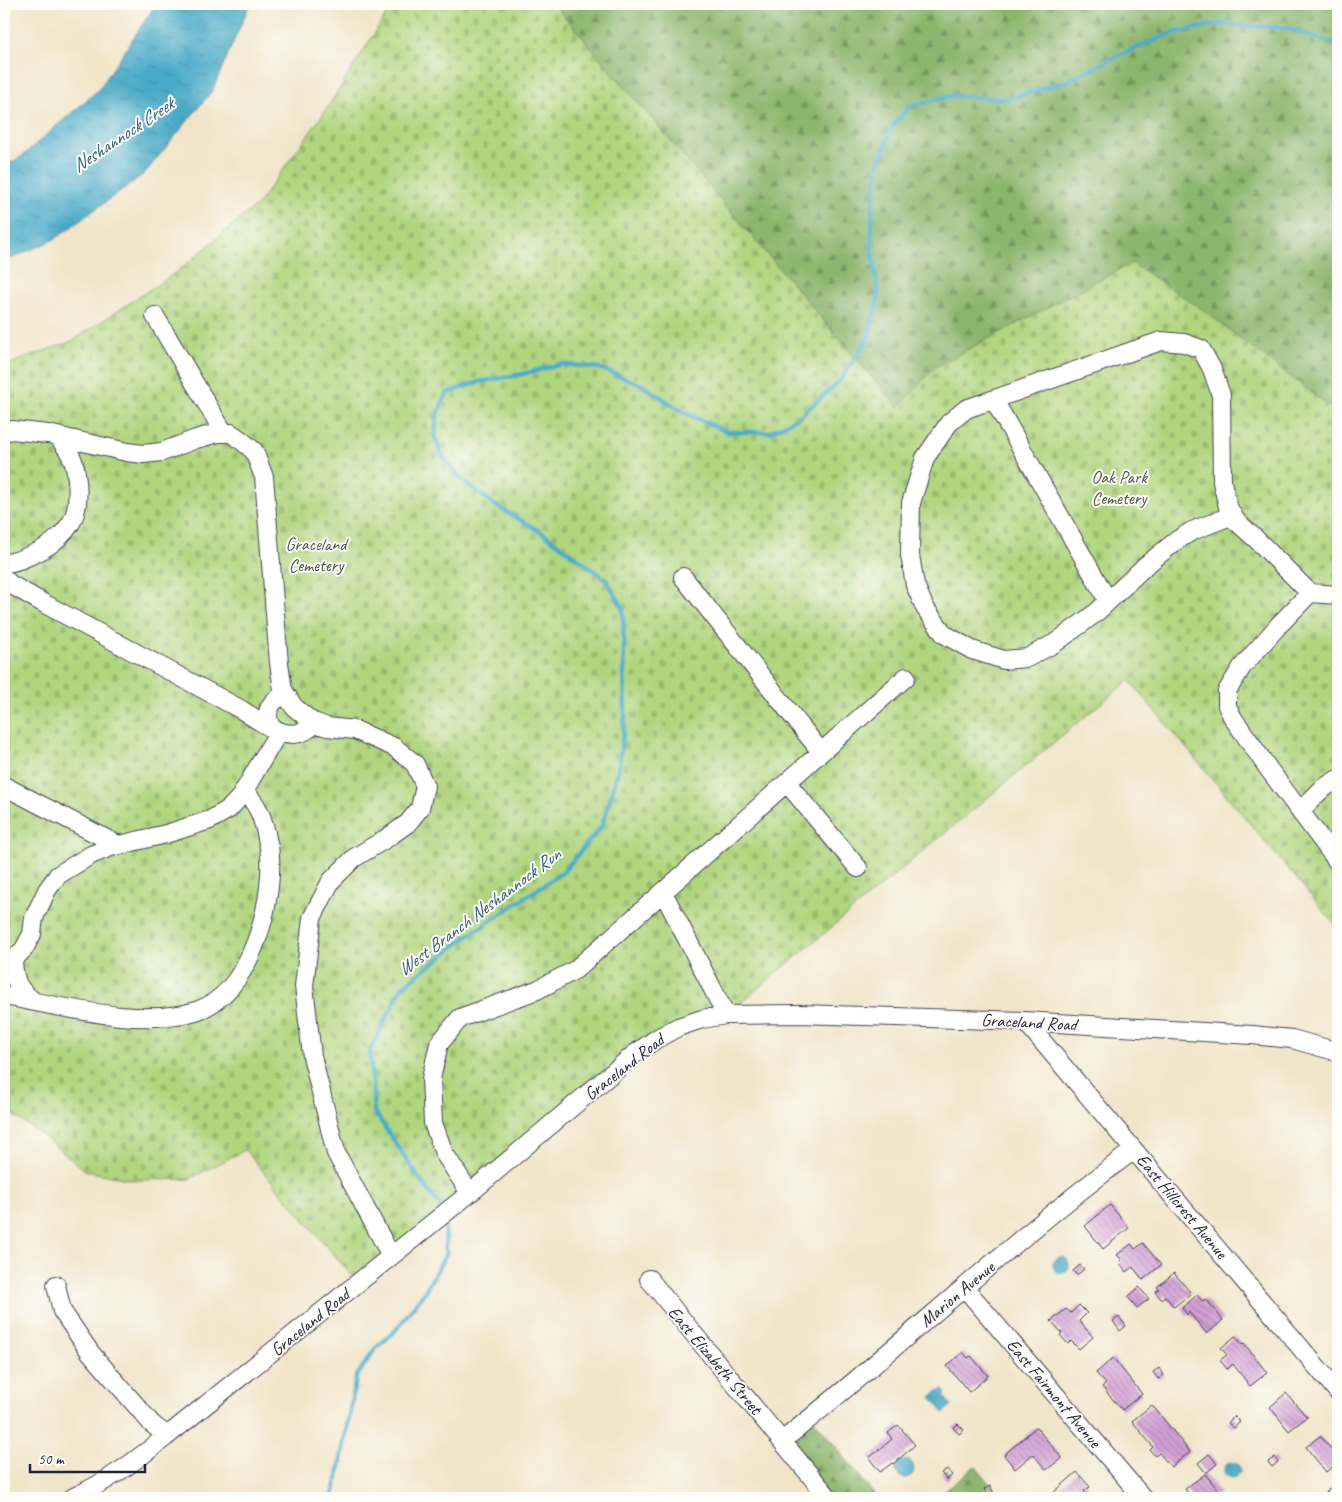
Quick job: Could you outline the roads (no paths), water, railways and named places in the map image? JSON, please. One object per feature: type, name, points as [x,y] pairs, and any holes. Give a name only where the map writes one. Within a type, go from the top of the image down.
[{"type":"street","points":[[155,316],[224,433]]},
{"type":"street","points":[[1232,515],[1192,531],[1176,540],[1145,566],[1097,612],[1055,643],[1027,658],[1004,660],[972,650],[944,634],[925,608],[915,585],[910,555],[911,502],[925,458],[950,423],[966,410],[1161,340],[1184,343],[1201,350],[1212,369],[1222,395],[1222,482],[1228,507],[1236,521],[1310,593],[1338,595]]},
{"type":"street","points":[[994,400],[1108,601]]},
{"type":"street","points":[[4,432],[12,430],[58,436],[143,454],[162,452],[218,433],[231,434],[242,440],[254,451],[264,477],[279,663],[283,690],[294,707],[311,721],[327,727],[355,730],[394,747],[415,764],[425,786],[420,808],[408,823],[354,858],[331,881],[312,918],[304,986],[312,1056],[336,1153],[391,1256]]},
{"type":"street","points":[[4,563],[10,563],[32,555],[55,542],[72,522],[78,497],[77,476],[70,454],[58,436]]},
{"type":"street","points":[[683,577],[821,752]]},
{"type":"street","points":[[4,578],[10,584],[43,603],[242,710],[275,730],[284,733],[301,734],[310,729],[315,723]]},
{"type":"street","points":[[1310,593],[1242,667],[1227,691],[1226,706],[1338,862]]},
{"type":"street","points":[[470,1193],[444,1153],[433,1122],[431,1078],[439,1044],[460,1018],[537,990],[575,970],[906,677]]},
{"type":"street","points":[[275,730],[267,714],[276,699],[282,696],[288,697]]},
{"type":"street","points":[[36,1002],[23,993],[8,962],[24,949],[32,934],[34,918],[47,890],[58,875],[91,855],[118,845],[166,834],[210,820],[229,809],[243,791],[275,730]]},
{"type":"street","points":[[1300,811],[1322,789],[1338,779]]},
{"type":"street","points":[[787,783],[858,868]]},
{"type":"street","points":[[4,786],[118,845]]},
{"type":"street","points":[[4,996],[78,1010],[136,1018],[168,1016],[196,1011],[212,1003],[228,991],[248,961],[265,917],[270,886],[270,855],[264,824],[258,808],[251,797],[243,791]]},
{"type":"street","points":[[663,892],[726,1014]]},
{"type":"street","name":"Graceland Road","points":[[72,1498],[95,1488],[124,1469],[227,1390],[470,1193],[629,1060],[656,1039],[678,1027],[726,1014],[1025,1020],[1252,1035],[1292,1040],[1338,1052]]},
{"type":"street","name":"East Hillcrest Avenue","points":[[1025,1020],[1338,1392]]},
{"type":"street","name":"Marion Avenue","points":[[782,1441],[1088,1184],[1134,1150]]},
{"type":"street","name":"East Elizabeth Street","points":[[649,1279],[829,1498]]},
{"type":"street","points":[[56,1286],[62,1311],[90,1352],[152,1424],[167,1436]]},
{"type":"street","name":"East Fairmont Avenue","points":[[965,1288],[1144,1498]]},
{"type":"street","points":[[1334,1498],[1338,1495]]},
{"type":"water","name":"Neshannock Creek","points":[[156,4],[250,4],[212,91],[145,173],[55,239],[4,262],[4,166],[21,157],[99,89]]},
{"type":"water","points":[[1058,1257],[1064,1257],[1069,1262],[1067,1271],[1058,1273],[1053,1268],[1053,1262]]},
{"type":"water","points":[[942,1389],[946,1394],[944,1397],[952,1405],[944,1413],[931,1397]]},
{"type":"water","points":[[905,1460],[911,1463],[914,1469],[911,1475],[905,1478],[899,1475],[896,1469],[899,1463]]},
{"type":"water","points":[[1229,1462],[1235,1462],[1240,1467],[1238,1476],[1229,1478],[1224,1473],[1224,1467]]},
{"type":"waterway","name":"West Branch Neshannock Run","points":[[443,1210],[418,1177],[374,1111],[370,1050],[402,987],[468,936],[563,872],[602,826],[618,771],[625,718],[623,608],[606,579],[546,535],[495,505],[462,480],[442,455],[435,436],[437,414],[447,393],[479,382],[523,374],[562,364],[599,368],[640,384],[687,414],[728,432],[770,432],[799,417],[840,381],[868,338],[879,298],[872,249],[872,213],[877,170],[892,127],[910,106],[952,96],[1007,99],[1067,81],[1119,55],[1173,33],[1218,24],[1288,28],[1338,46]]},
{"type":"waterway","name":"West Branch Neshannock Run","points":[[332,1498],[338,1477],[356,1377],[375,1349],[395,1331],[424,1293],[446,1254],[445,1220]]},
{"type":"park label","name":"Oak Park Cemetery","points":[[1119,487]]},
{"type":"park label","name":"Graceland Cemetery","points":[[316,554]]}]
